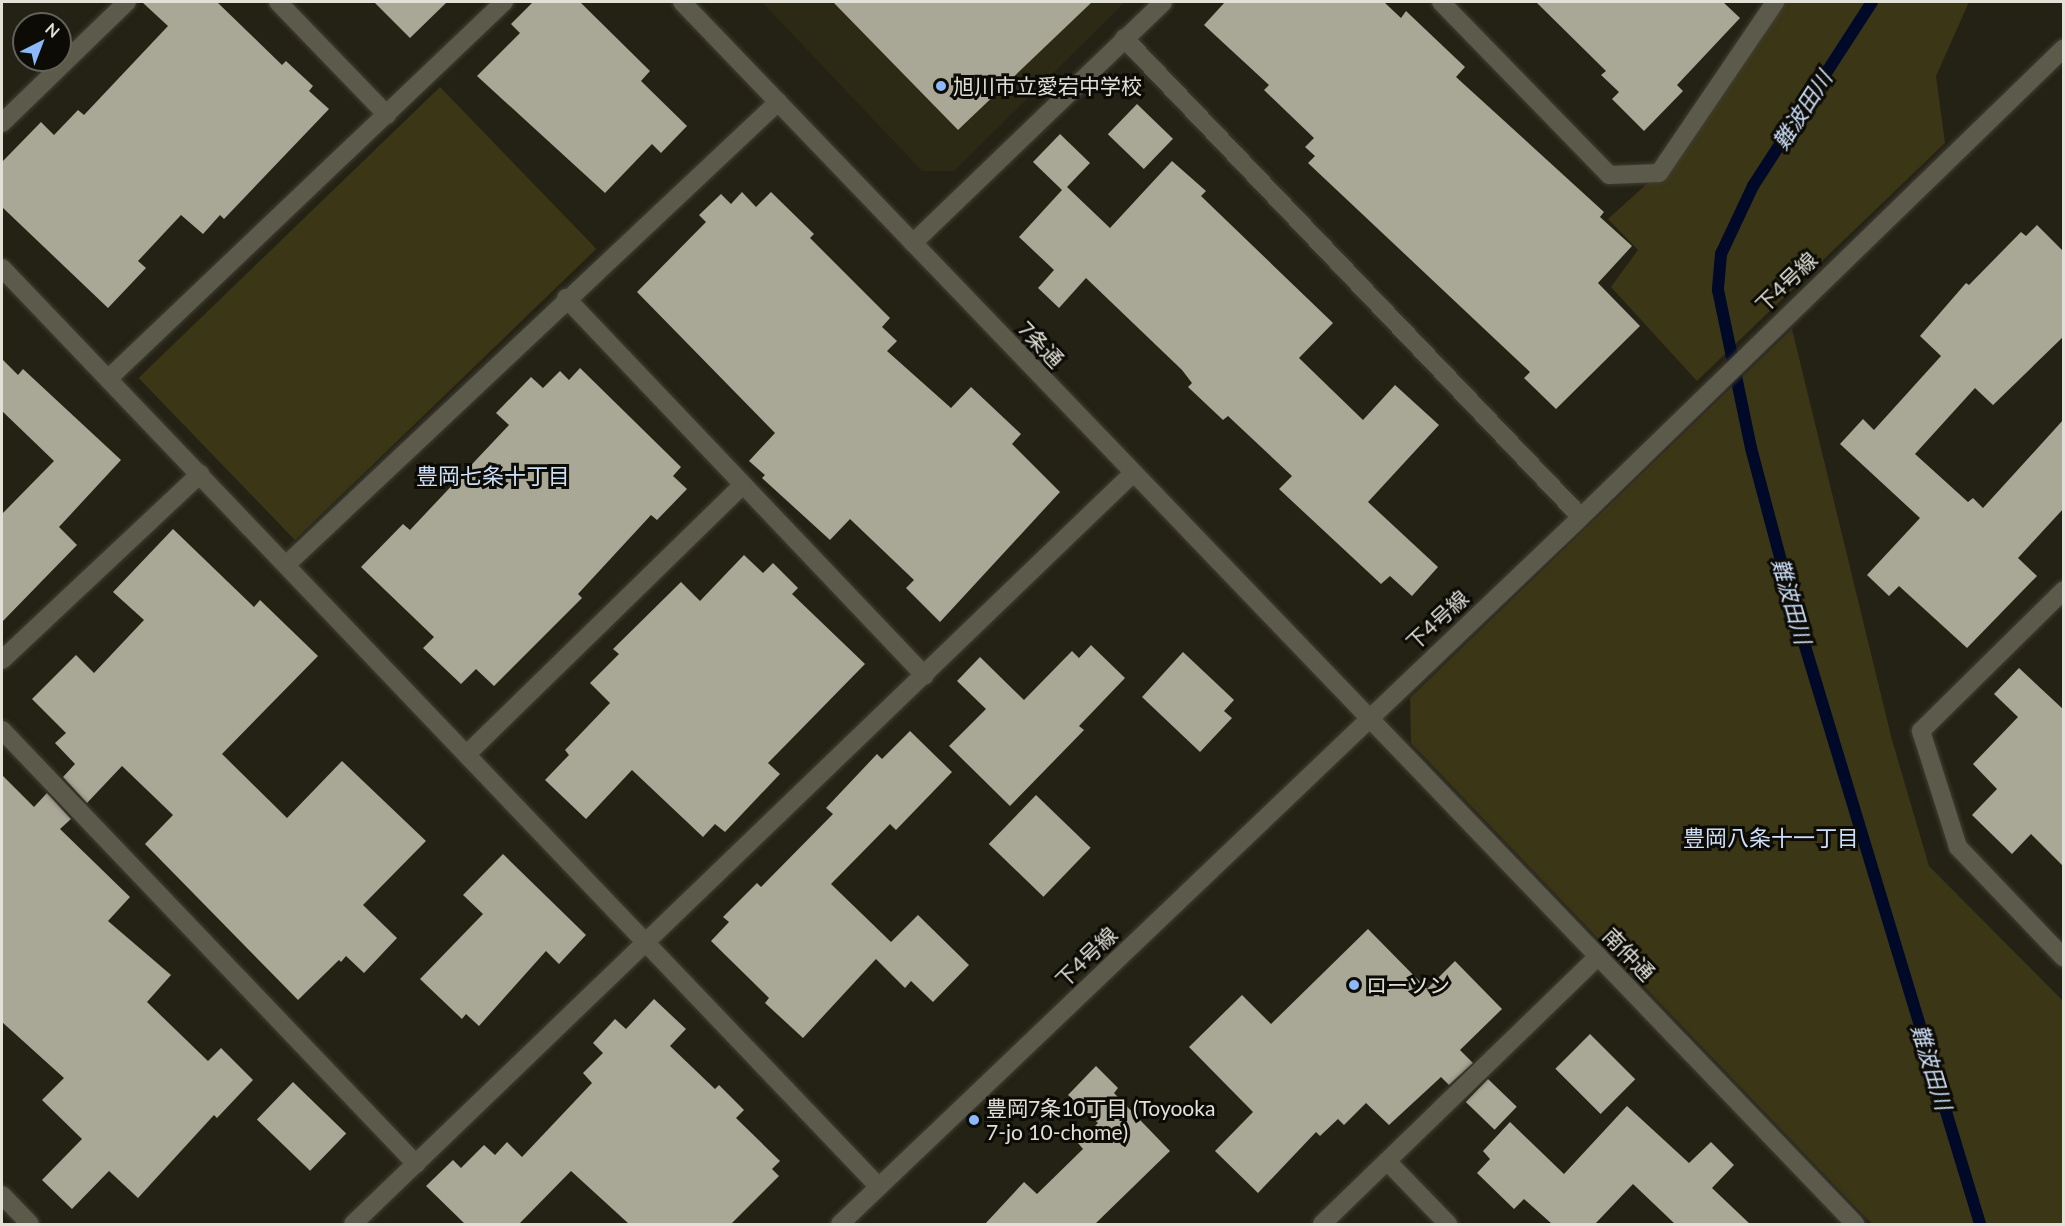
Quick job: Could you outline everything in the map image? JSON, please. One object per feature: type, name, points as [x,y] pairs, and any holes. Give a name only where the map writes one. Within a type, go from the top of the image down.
[{"type":"street","points":[[2,123],[127,2]]},
{"type":"street","points":[[278,2],[387,115]]},
{"type":"street","points":[[108,380],[504,2]]},
{"type":"street","name":"7条通","points":[[682,2],[1368,717]]},
{"type":"street","points":[[913,243],[1162,2]]},
{"type":"street","points":[[1441,2],[1609,175],[1659,173],[1775,2]]},
{"type":"street","points":[[1124,38],[1581,517]]},
{"type":"street","name":"下4号線","points":[[840,1224],[1368,717],[1581,517],[1771,328],[2064,48]]},
{"type":"street","points":[[286,565],[566,298],[778,102]]},
{"type":"street","points":[[2,268],[879,1187]]},
{"type":"street","points":[[566,298],[925,676]]},
{"type":"street","points":[[353,1224],[925,676],[1133,473]]},
{"type":"street","points":[[2,660],[200,474]]},
{"type":"street","points":[[466,754],[743,485]]},
{"type":"street","points":[[2064,590],[1921,731],[1958,847],[2064,958]]},
{"type":"street","name":"南仲通","points":[[1368,717],[1855,1224]]},
{"type":"street","points":[[2,730],[416,1164]]},
{"type":"street","points":[[1322,1224],[1599,956]]},
{"type":"street","points":[[1387,1161],[1448,1224]]},
{"type":"street","points":[[2,1195],[30,1224]]},
{"type":"shaded area","name":"旭川市立愛宕中学校","points":[[762,2],[1125,2],[954,171],[922,171]]},
{"type":"shaded area","points":[[1775,2],[1969,2],[1936,76],[1945,143],[1697,381],[1611,287],[1638,250],[1608,219],[1659,173]]},
{"type":"shaded area","points":[[440,87],[596,249],[295,540],[139,378]]},
{"type":"shaded area","points":[[1792,329],[1892,740],[1929,866],[2063,1001],[2063,1224],[1872,1224],[1411,743],[1410,698]]},
{"type":"building","points":[[142,2],[217,2],[282,65],[286,61],[313,86],[309,91],[329,109],[224,219],[220,215],[203,234],[181,215],[138,261],[146,268],[108,308],[2,207],[2,162],[41,122],[54,135],[78,110],[84,115],[168,26]]},
{"type":"building","points":[[374,2],[447,2],[410,38]]},
{"type":"building","points":[[533,2],[580,2],[650,71],[641,81],[687,126],[661,153],[652,144],[605,193],[477,76],[520,33],[511,24]]},
{"type":"building","points":[[833,2],[1092,2],[958,130]]},
{"type":"building","points":[[1225,2],[1384,2],[1401,18],[1406,11],[1465,67],[1456,77],[1604,212],[1600,217],[1632,246],[1598,283],[1640,326],[1556,409],[1524,378],[1530,372],[1308,163],[1315,156],[1305,147],[1314,138],[1264,90],[1269,85],[1204,25]]},
{"type":"building","points":[[1536,2],[1723,2],[1740,18],[1677,85],[1683,91],[1644,131],[1612,99],[1619,92],[1601,75],[1606,71]]},
{"type":"building","points":[[1137,104],[1173,139],[1144,169],[1108,134]]},
{"type":"building","points":[[1060,134],[1090,163],[1067,187],[1110,228],[1172,161],[1206,191],[1201,196],[1333,323],[1299,358],[1363,420],[1395,385],[1439,425],[1368,502],[1438,567],[1412,596],[1390,576],[1381,584],[1279,489],[1292,476],[1228,416],[1223,420],[1188,387],[1192,383],[1182,370],[1086,278],[1059,308],[1038,288],[1054,270],[1019,237],[1062,190],[1033,162]]},
{"type":"building","points":[[742,192],[756,207],[771,192],[814,234],[810,238],[890,318],[882,327],[897,341],[887,351],[951,408],[971,387],[1021,434],[1012,444],[1060,492],[940,622],[906,588],[914,580],[850,519],[830,540],[762,478],[765,475],[749,461],[775,433],[637,292],[706,222],[699,215],[721,194],[731,204]]},
{"type":"building","points":[[2037,225],[2064,252],[2064,336],[1993,405],[1975,388],[1915,454],[1968,502],[1973,498],[1983,508],[2064,419],[2064,508],[2018,558],[2037,576],[1967,648],[1899,586],[1889,596],[1867,575],[1920,518],[1840,444],[1863,419],[1874,430],[1941,356],[1920,336],[1966,283],[1969,285],[2021,232],[2026,236]]},
{"type":"building","points":[[2,359],[18,375],[23,369],[121,460],[59,527],[77,545],[2,622],[2,514],[54,461],[2,411]]},
{"type":"building","points":[[580,368],[681,467],[673,476],[687,489],[657,520],[651,515],[578,594],[582,598],[494,686],[476,669],[461,684],[423,648],[434,637],[361,567],[403,524],[410,530],[509,425],[496,413],[531,377],[543,388],[560,371],[569,380]]},
{"type":"building","points":[[173,529],[254,607],[260,600],[318,656],[222,754],[287,818],[342,761],[426,841],[363,905],[397,938],[364,973],[346,956],[298,1000],[145,844],[173,815],[122,766],[87,803],[63,777],[75,764],[55,743],[66,733],[32,699],[76,655],[94,673],[144,620],[113,592]]},
{"type":"building","points":[[744,555],[763,573],[773,563],[798,588],[792,594],[865,664],[768,763],[780,774],[725,832],[715,824],[703,837],[632,770],[586,819],[545,780],[569,755],[565,750],[610,703],[590,683],[619,654],[613,649],[681,582],[700,601]]},
{"type":"building","points":[[1091,645],[1125,678],[1079,726],[1084,730],[1010,806],[949,746],[986,709],[957,681],[980,657],[1024,700],[1072,651],[1079,658]]},
{"type":"building","points":[[1183,652],[1234,700],[1224,711],[1232,718],[1200,752],[1142,697]]},
{"type":"building","points":[[2019,668],[2064,710],[2064,867],[2031,834],[2012,854],[1972,815],[1997,789],[1973,764],[2018,717],[1994,694]]},
{"type":"building","points":[[910,731],[952,772],[896,830],[890,824],[831,884],[891,942],[918,915],[969,965],[933,1002],[911,981],[905,988],[876,959],[803,1038],[765,1003],[769,998],[711,941],[729,922],[723,917],[757,883],[761,887],[833,814],[826,808],[877,754],[882,759]]},
{"type":"building","points":[[2,775],[34,807],[47,793],[71,819],[60,829],[130,897],[108,921],[171,975],[147,1002],[208,1061],[221,1048],[253,1080],[217,1118],[214,1115],[138,1198],[109,1171],[72,1209],[42,1180],[82,1139],[42,1100],[64,1078],[2,1022]]},
{"type":"building","points":[[1036,795],[1091,848],[1043,897],[989,844]]},
{"type":"building","points":[[503,854],[586,935],[559,964],[546,951],[479,1026],[466,1014],[462,1019],[420,979],[483,914],[463,895]]},
{"type":"building","points":[[1368,929],[1427,989],[1455,961],[1502,1009],[1460,1050],[1473,1063],[1449,1085],[1441,1077],[1389,1125],[1366,1103],[1344,1125],[1338,1119],[1320,1136],[1316,1132],[1258,1193],[1215,1151],[1253,1112],[1189,1047],[1242,995],[1271,1024]]},
{"type":"building","points":[[654,999],[686,1029],[670,1046],[715,1089],[719,1085],[744,1110],[736,1118],[780,1161],[772,1169],[779,1176],[731,1224],[629,1224],[571,1171],[519,1224],[465,1224],[426,1186],[453,1160],[461,1168],[484,1145],[495,1155],[507,1142],[522,1157],[592,1083],[583,1073],[603,1053],[593,1043],[615,1019],[626,1029]]},
{"type":"building","points":[[1590,1034],[1635,1079],[1601,1114],[1555,1069]]},
{"type":"building","points":[[1096,1066],[1118,1088],[1114,1093],[1170,1151],[1095,1224],[985,1224],[1024,1182],[1037,1194],[1083,1149],[1078,1143],[1098,1123],[1068,1095]]},
{"type":"building","points":[[1488,1079],[1517,1107],[1495,1130],[1466,1102]]},
{"type":"building","points":[[293,1082],[346,1133],[310,1171],[257,1119]]},
{"type":"building","points":[[1627,1106],[1689,1163],[1711,1142],[1734,1165],[1712,1188],[1750,1224],[1675,1224],[1633,1184],[1595,1224],[1552,1224],[1524,1199],[1514,1209],[1477,1173],[1490,1159],[1483,1151],[1510,1122],[1564,1174]]},
{"type":"waterway","name":"難波田川","points":[[1872,2],[1753,186],[1721,254],[1718,290],[1751,448],[1795,613],[1980,1224]]},
{"type":"place","name":"旭川市立愛宕中学校","points":[[941,86]]},
{"type":"place","name":"ローソン","points":[[1354,985]]},
{"type":"place","name":"豊岡7条10丁目 (Toyooka 7-jo 10-chome)","points":[[974,1120]]},
{"type":"district","name":"豊岡七条十丁目","points":[[493,476]]},
{"type":"district","name":"豊岡八条十一丁目","points":[[1771,838]]}]
